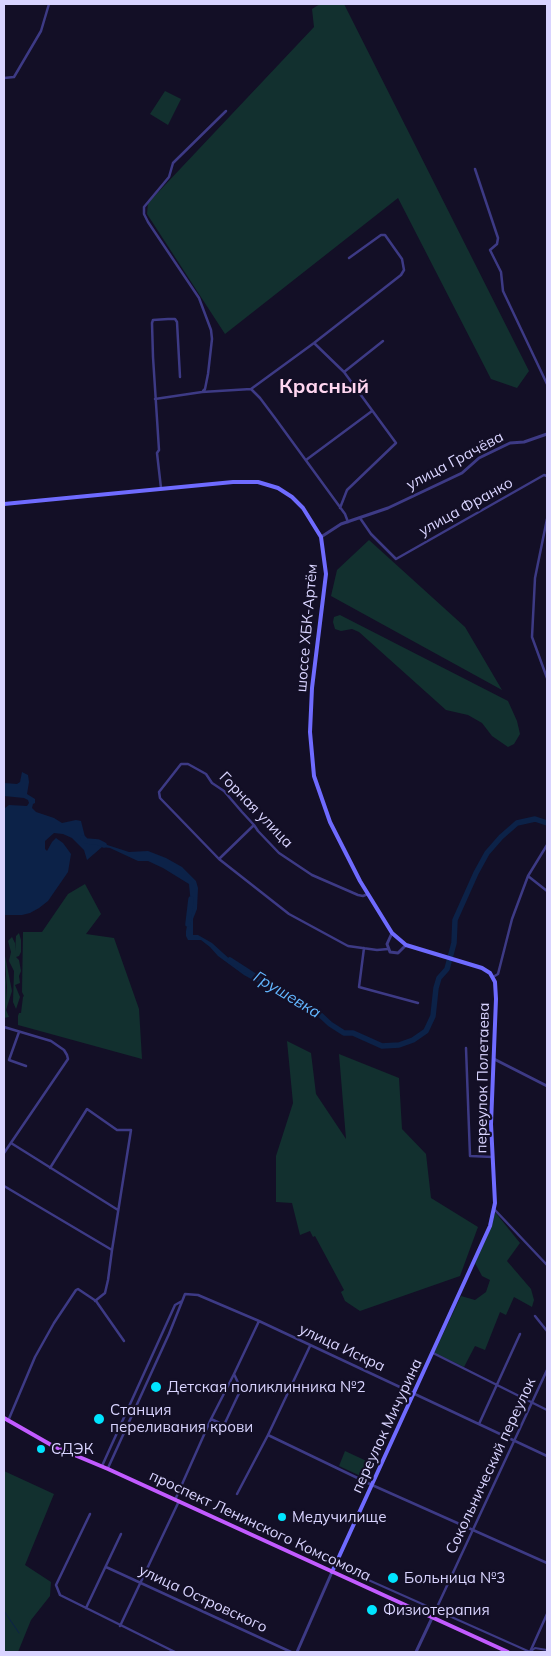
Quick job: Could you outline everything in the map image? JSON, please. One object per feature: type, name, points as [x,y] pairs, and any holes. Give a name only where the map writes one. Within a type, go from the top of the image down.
[{"type":"main road","name":"шоссе ХБК-Артём","points":[[4,504],[233,482],[258,482],[278,488],[292,497],[303,508],[321,537],[326,574],[312,688],[310,732],[314,776],[330,822],[368,894],[387,928],[392,933],[406,944],[482,968],[487,970],[493,977]]},
{"type":"main road","name":"переулок Полетаева","points":[[493,977],[496,999],[491,1124],[494,1209]]},
{"type":"main road","name":"переулок Мичурина","points":[[332,1572],[490,1226],[494,1209]]},
{"type":"main road","name":"проспект Ленинского Комсомола","points":[[6,1419],[53,1446],[102,1466],[508,1652]]},
{"type":"street","points":[[4,78],[14,77],[41,31],[49,4]]},
{"type":"street","points":[[202,392],[205,388],[208,374],[212,340],[211,330],[199,298],[148,222],[144,214],[144,207],[169,177],[173,164],[226,111]]},
{"type":"street","points":[[475,168],[498,238],[497,244],[490,250],[500,272],[503,291],[547,384]]},
{"type":"street","points":[[155,399],[202,392],[251,389],[314,342],[404,270],[402,259],[384,235],[381,235],[349,258]]},
{"type":"street","points":[[161,488],[157,454],[159,450],[156,391],[152,357],[153,320],[175,319],[177,322],[180,377]]},
{"type":"street","points":[[344,372],[382,341]]},
{"type":"street","points":[[314,342],[344,372],[396,443],[347,490],[340,508]]},
{"type":"street","points":[[251,389],[260,398],[306,460],[348,522]]},
{"type":"street","points":[[306,460],[372,411]]},
{"type":"street","name":"улица Грачёва","points":[[321,537],[348,522],[388,508],[462,473],[479,458],[510,442],[524,442],[547,434]]},
{"type":"street","name":"улица Франко","points":[[360,518],[371,534],[396,559],[544,475],[547,476]]},
{"type":"street","points":[[547,519],[535,578],[532,637],[547,678]]},
{"type":"street","name":"Горная улица","points":[[219,860],[160,798],[159,792],[181,764],[188,764],[206,774],[212,783],[224,791],[279,853],[312,875],[358,895],[368,894]]},
{"type":"street","points":[[254,824],[219,860],[289,914],[348,946],[377,950],[388,949],[396,953],[406,944]]},
{"type":"street","points":[[493,977],[498,974],[512,919],[528,876],[547,845]]},
{"type":"street","points":[[528,876],[547,891]]},
{"type":"street","points":[[388,949],[387,943],[392,933]]},
{"type":"street","points":[[364,948],[359,987],[418,1003]]},
{"type":"street","points":[[4,1027],[51,1041],[67,1055],[68,1060],[4,1154]]},
{"type":"street","points":[[19,1032],[9,1060],[26,1066]]},
{"type":"street","points":[[466,1048],[470,1156],[493,1157]]},
{"type":"street","points":[[494,1059],[547,1086]]},
{"type":"street","points":[[50,1168],[87,1109],[117,1130],[131,1130],[108,1280],[105,1293],[95,1300]]},
{"type":"street","points":[[11,1143],[118,1211]]},
{"type":"street","points":[[4,1186],[112,1250]]},
{"type":"street","points":[[494,1209],[547,1265]]},
{"type":"street","points":[[6,1419],[54,1323],[74,1292],[78,1289],[95,1300],[124,1341]]},
{"type":"street","name":"улица Искра","points":[[184,1300],[185,1294],[198,1294],[260,1321],[547,1456]]},
{"type":"street","points":[[102,1466],[175,1306],[184,1300]]},
{"type":"street","points":[[108,1469],[184,1300]]},
{"type":"street","points":[[534,1316],[547,1331]]},
{"type":"street","points":[[120,1626],[177,1501],[211,1419],[260,1321]]},
{"type":"street","points":[[479,1424],[498,1386],[520,1334]]},
{"type":"street","points":[[237,1494],[268,1435],[310,1346]]},
{"type":"street","points":[[433,1353],[547,1410]]},
{"type":"street","name":"Сокольнический переулок","points":[[416,1652],[547,1370]]},
{"type":"street","points":[[211,1419],[224,1425],[241,1389],[234,1374]]},
{"type":"street","points":[[268,1435],[372,1485],[547,1563]]},
{"type":"street","points":[[90,1514],[56,1585],[60,1595],[175,1652]]},
{"type":"street","points":[[86,1608],[121,1534]]},
{"type":"street","points":[[335,1565],[530,1652]]},
{"type":"street","name":"улица Островского","points":[[106,1566],[292,1652]]},
{"type":"street","name":"переулок Мичурина","points":[[297,1652],[332,1572]]},
{"type":"street","points":[[530,1652],[547,1614]]},
{"type":"street","points":[[530,1652],[535,1648],[547,1650]]},
{"type":"green space","points":[[320,4],[344,4],[529,371],[517,388],[491,379],[398,198],[225,334],[147,214],[148,203],[314,27],[312,9]]},
{"type":"green space","points":[[165,91],[181,99],[168,125],[150,114]]},
{"type":"green space","points":[[369,540],[465,627],[502,690],[331,596],[337,570]]},
{"type":"green space","points":[[340,615],[508,701],[517,721],[520,734],[514,744],[508,747],[492,736],[482,723],[468,715],[446,710],[359,632],[352,629],[341,631],[335,629],[334,617]]},
{"type":"green space","points":[[85,884],[101,914],[86,934],[114,938],[139,1009],[142,1059],[18,1025],[18,1016],[21,1013],[24,996],[22,992],[23,932],[42,932],[68,894]]},
{"type":"green space","points":[[19,933],[21,952],[16,957],[19,960],[21,971],[19,976],[20,983],[15,985],[20,997],[16,1009],[13,1002],[14,971],[9,961],[11,952],[8,941],[12,937],[15,943],[15,951],[16,936]]},
{"type":"green space","points":[[4,951],[12,991],[6,1010],[9,1017],[4,1018],[4,967],[6,1002],[7,987]]},
{"type":"green space","points":[[287,1041],[311,1053],[316,1094],[346,1139],[339,1054],[399,1078],[402,1129],[426,1154],[431,1198],[478,1227],[460,1276],[360,1311],[345,1301],[341,1292],[344,1290],[315,1236],[313,1237],[310,1231],[300,1235],[292,1203],[276,1202],[276,1156],[293,1103]]},
{"type":"green space","points":[[495,1212],[520,1243],[507,1261],[531,1289],[534,1300],[532,1307],[514,1297],[506,1315],[500,1312],[485,1350],[475,1346],[464,1367],[434,1353],[461,1296],[475,1300],[486,1292],[490,1280],[482,1276],[475,1263],[492,1225]]},
{"type":"green space","points":[[345,1451],[373,1464],[367,1479],[339,1466]]},
{"type":"green space","points":[[4,1471],[54,1494],[25,1565],[51,1582],[50,1596],[31,1620],[18,1652],[4,1652]]},
{"type":"water","points":[[22,772],[28,775],[27,794],[35,799],[32,808],[36,812],[62,823],[76,820],[81,821],[86,841],[98,842],[129,852],[148,851],[182,867],[196,881],[198,888],[197,909],[193,919],[193,935],[198,935],[212,943],[234,963],[272,987],[284,991],[281,993],[271,990],[244,975],[218,956],[201,940],[188,940],[186,931],[191,905],[189,884],[148,861],[138,861],[110,848],[102,847],[87,860],[84,850],[72,838],[63,834],[54,833],[45,841],[45,849],[47,851],[56,838],[63,843],[71,854],[68,872],[48,901],[30,913],[4,915],[5,808],[9,805],[27,806],[29,803],[24,798],[4,796],[4,783],[17,784],[20,782]]},
{"type":"waterway","name":"Грушевка","points":[[230,960],[281,993],[297,998],[344,1033],[353,1033],[382,1046],[399,1045],[413,1040],[426,1031],[433,1016],[436,988],[439,978],[447,969],[454,943],[455,920],[487,853],[517,823],[535,819],[547,823]]},
{"type":"waterway","name":"Грушевка","points":[[83,838],[86,841],[98,842],[104,845]]},
{"type":"waterway","name":"Грушевка","points":[[188,924],[191,899]]},
{"type":"waterway","points":[[4,1611],[19,1633]]},
{"type":"place","name":"Детская поликлинника №2","points":[[156,1387]]},
{"type":"place","name":"Станция переливания крови","points":[[99,1419]]},
{"type":"place","name":"СДЭК","points":[[41,1449]]},
{"type":"place","name":"Медучилище","points":[[282,1517]]},
{"type":"place","name":"Больница №3","points":[[393,1578]]},
{"type":"place","name":"Физиотерапия","points":[[372,1610]]},
{"type":"district","name":"Красный","points":[[324,387]]}]
